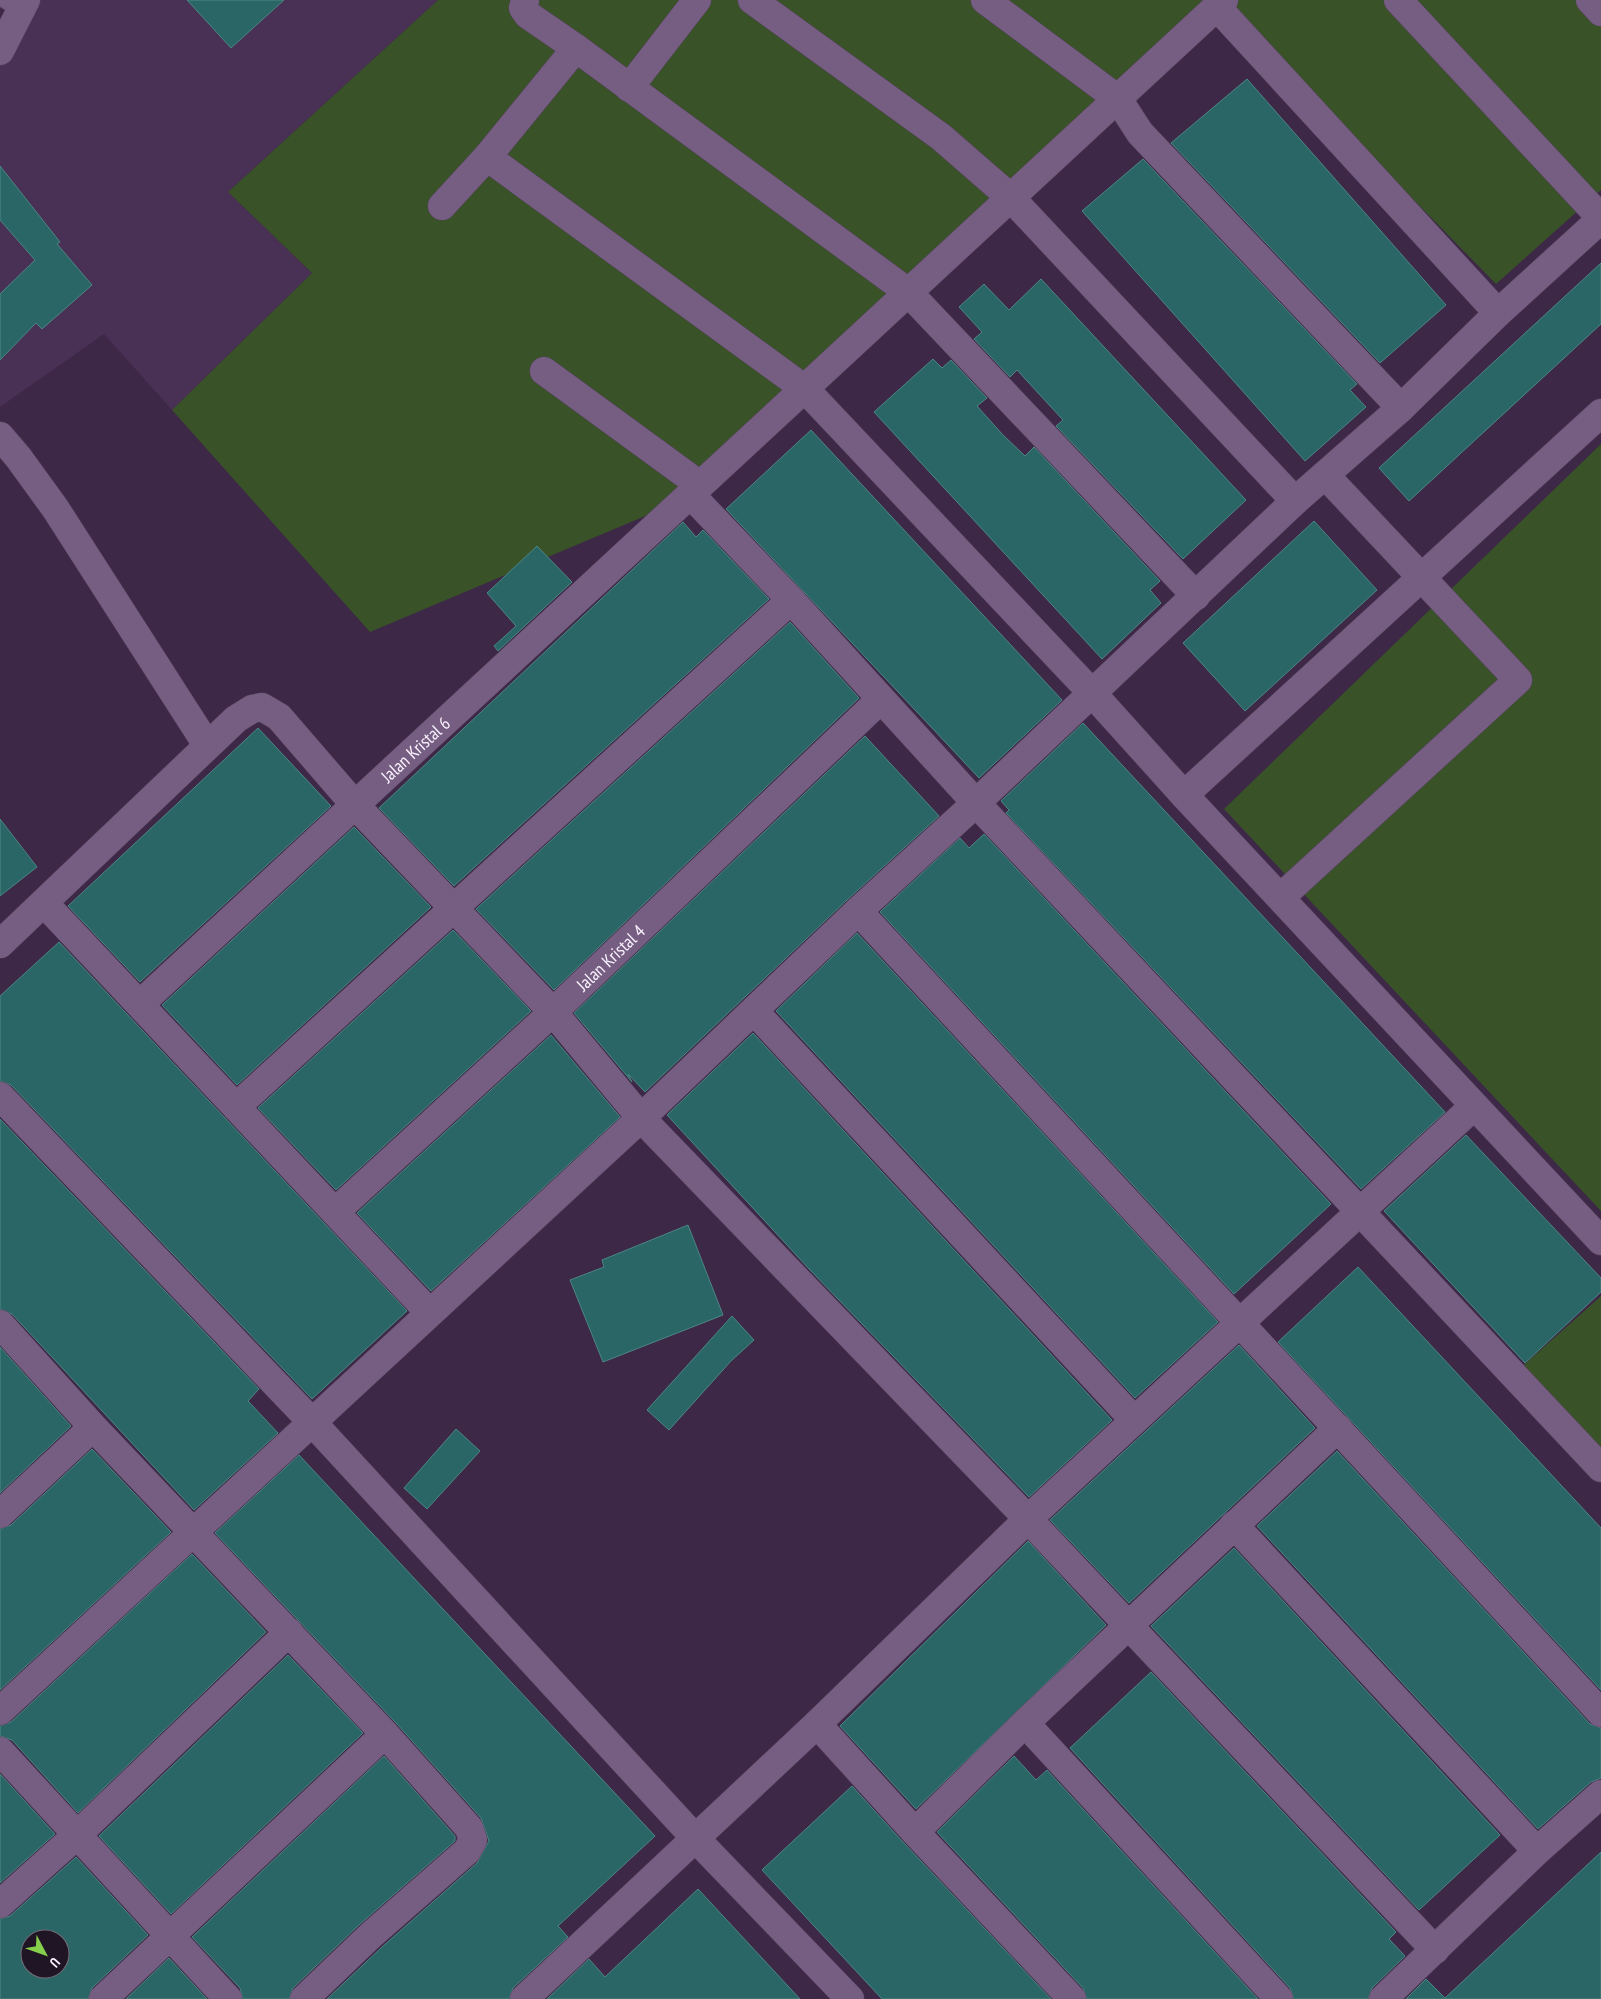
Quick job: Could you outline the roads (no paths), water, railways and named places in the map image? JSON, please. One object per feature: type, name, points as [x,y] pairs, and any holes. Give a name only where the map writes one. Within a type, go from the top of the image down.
[{"type":"street","points":[[525,0],[524,8],[528,14],[908,292],[1196,596]]},
{"type":"street","points":[[629,88],[697,0]]},
{"type":"street","points":[[752,0],[941,137],[1011,198],[1295,501]]},
{"type":"street","points":[[0,1711],[429,1312],[641,1118],[858,911],[976,803],[1295,501],[1402,408],[1498,314],[1601,218],[1398,0]]},
{"type":"street","points":[[1590,0],[1601,12]]},
{"type":"street","points":[[0,51],[17,3]]},
{"type":"street","points":[[1220,3],[1498,314]]},
{"type":"street","name":"Jalan Kristal 6","points":[[140,1004],[1220,3]]},
{"type":"street","points":[[1004,5],[1118,99],[1140,133],[1402,408]]},
{"type":"street","points":[[442,206],[487,157],[576,48]]},
{"type":"street","points":[[487,157],[805,389],[1092,693],[1184,795],[1601,1241]]},
{"type":"street","points":[[544,371],[696,490],[791,600],[976,803],[1601,1468]]},
{"type":"street","points":[[1184,795],[1601,413]]},
{"type":"street","points":[[0,436],[18,457],[55,508],[207,746]]},
{"type":"street","points":[[1281,897],[1518,680],[1325,475]]},
{"type":"street","points":[[236,1107],[791,600]]},
{"type":"street","name":"Jalan Kristal 4","points":[[335,1212],[553,1012],[881,699]]},
{"type":"street","points":[[0,944],[207,746],[244,714],[252,709],[262,708],[279,717],[355,805],[553,1012],[641,1118],[1028,1519],[1435,1950]]},
{"type":"street","points":[[44,903],[429,1312]]},
{"type":"street","points":[[858,911],[1601,1713]]},
{"type":"street","points":[[754,1011],[1134,1420]]},
{"type":"street","points":[[0,1096],[312,1422],[696,1839],[850,1999]]},
{"type":"street","points":[[524,1999],[818,1724],[1028,1519],[1474,1106]]},
{"type":"street","points":[[0,1325],[93,1427],[385,1734],[469,1828],[473,1840],[467,1851],[371,1935],[304,1999]]},
{"type":"street","points":[[0,1514],[93,1427]]},
{"type":"street","points":[[915,1832],[1025,1723],[1338,1428]]},
{"type":"street","points":[[1234,1525],[1537,1851]]},
{"type":"street","points":[[0,1904],[78,1834],[289,1632]]},
{"type":"street","points":[[1025,1723],[1279,1999]]},
{"type":"street","points":[[818,1724],[915,1832],[1072,1999]]},
{"type":"street","points":[[103,1999],[385,1734]]},
{"type":"street","points":[[0,1751],[228,1999]]},
{"type":"street","points":[[1383,1999],[1537,1851],[1601,1794]]}]
